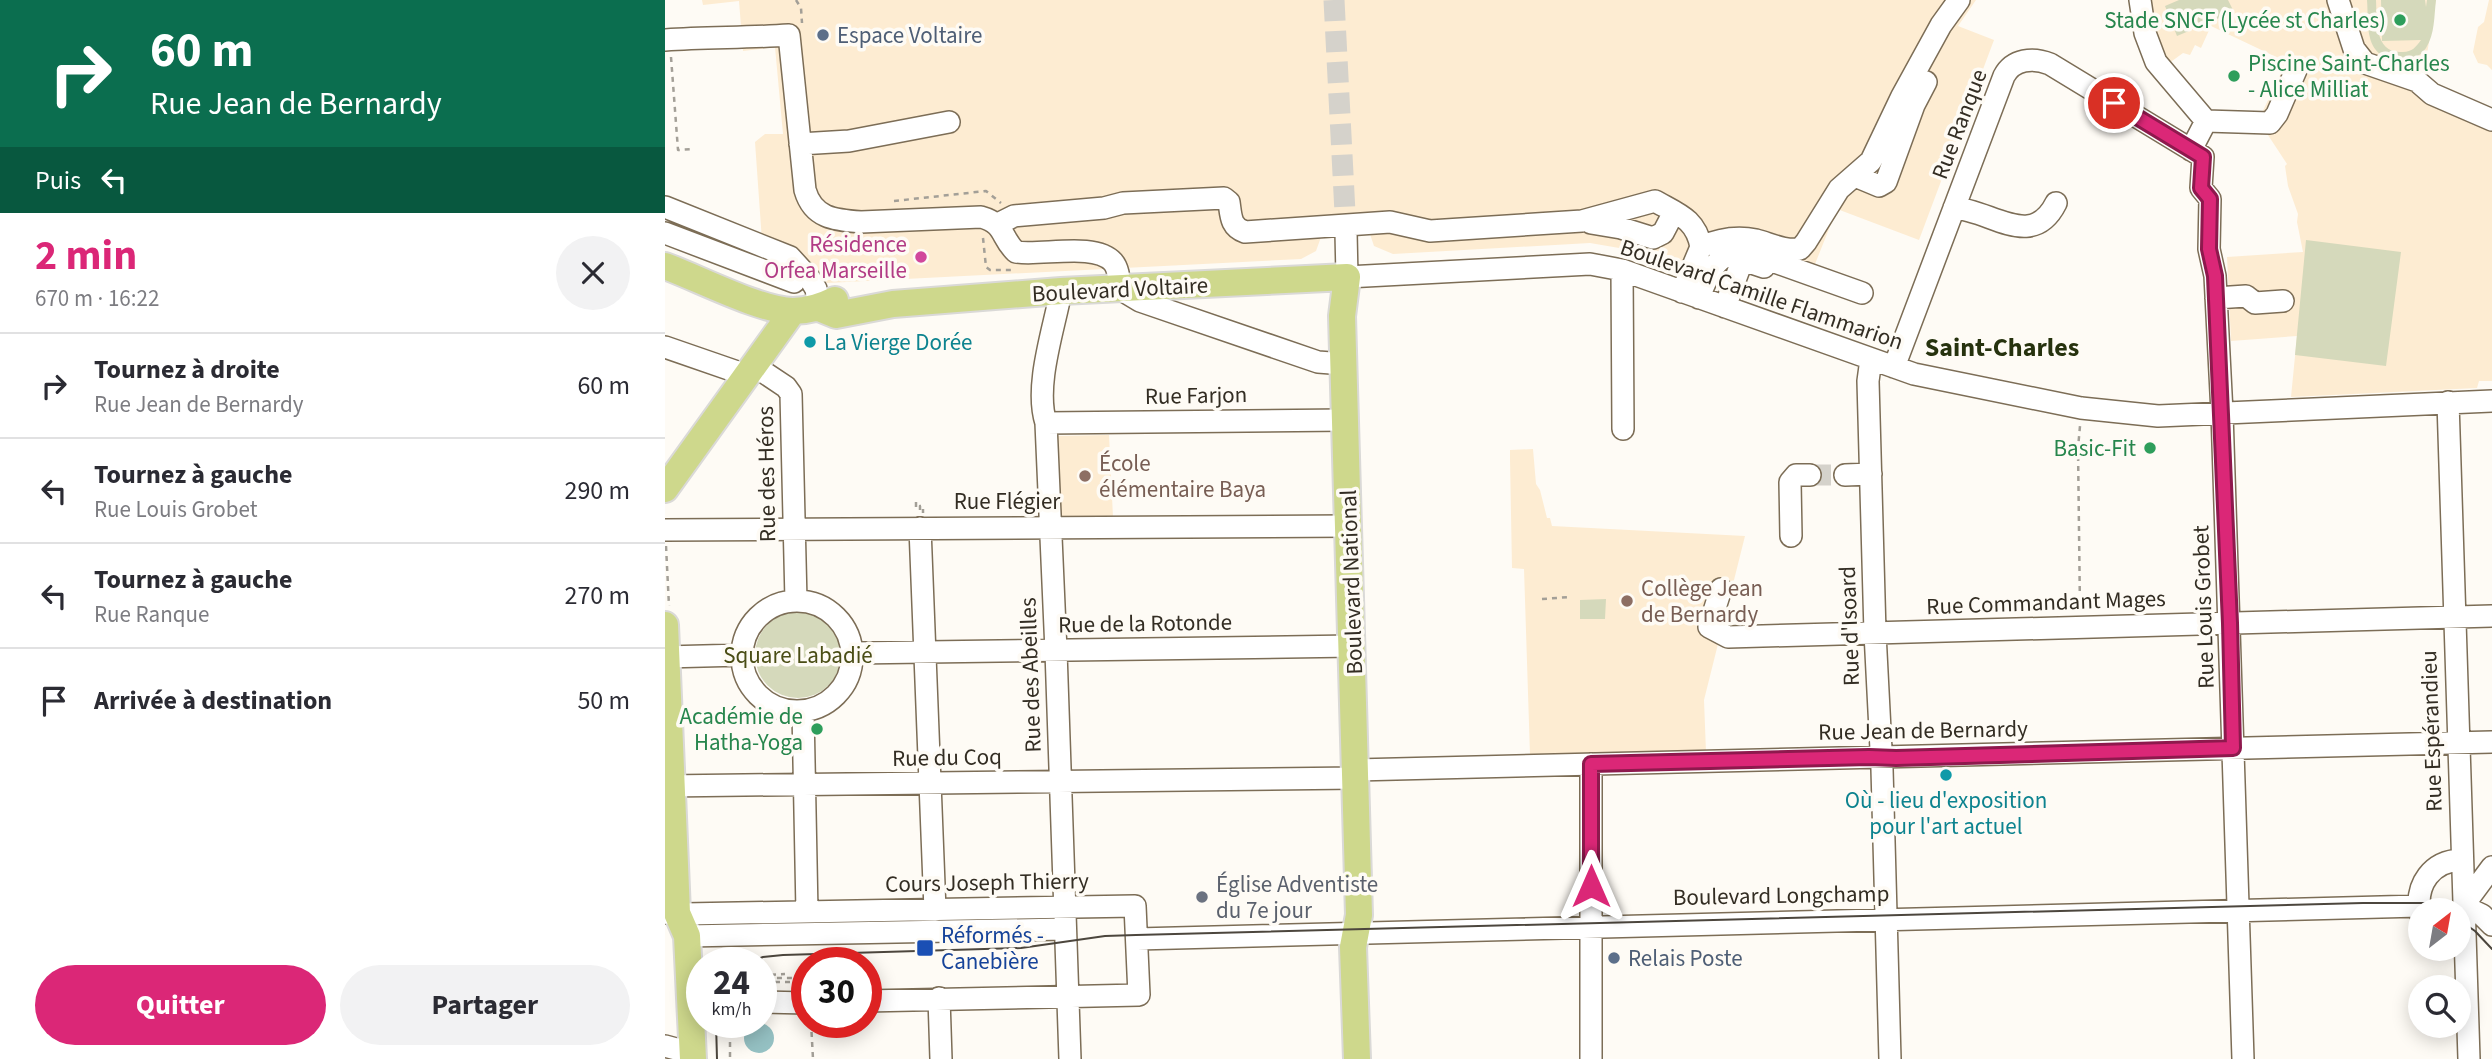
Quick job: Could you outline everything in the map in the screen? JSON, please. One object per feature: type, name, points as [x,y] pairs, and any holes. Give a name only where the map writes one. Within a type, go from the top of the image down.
[{"type":"main road","name":"Boulevard Voltaire","points":[[665,266],[773,309],[806,310],[836,299],[875,299],[893,304],[1347,277]]},
{"type":"main road","name":"Boulevard National","points":[[1347,277],[1342,310],[1359,920],[1353,947],[1357,1059]]},
{"type":"main road","points":[[665,489],[749,370],[806,310]]},
{"type":"main road","points":[[665,625],[668,786],[676,920],[686,962]]},
{"type":"street","points":[[1701,247],[1730,238],[1755,240],[1789,250],[1800,249],[1839,189],[1871,161],[1908,84],[1941,25],[1959,0]]},
{"type":"street","points":[[2140,0],[2145,33],[2157,62],[2206,121],[2270,123],[2277,114],[2296,70]]},
{"type":"street","points":[[2338,0],[2354,49],[2365,62],[2417,81],[2432,94],[2492,120]]},
{"type":"street","points":[[668,47],[711,37],[742,39],[789,35],[805,190],[809,205],[817,212],[860,222],[973,216],[989,219],[998,224],[1016,252],[1099,253],[1114,262],[1120,289],[1140,301],[1318,362],[1343,364]]},
{"type":"street","name":"Rue Ranque","points":[[1894,367],[2007,70],[2023,61],[2043,61],[2050,64],[2197,153]]},
{"type":"street","points":[[1855,176],[1879,186],[1886,182],[1914,105],[1926,82]]},
{"type":"street","points":[[2197,153],[2206,121]]},
{"type":"street","points":[[800,144],[849,141],[949,122]]},
{"type":"street","name":"Rue Louis Grobet","points":[[2197,153],[2201,188],[2210,199],[2209,249],[2215,276],[2222,413],[2243,1059]]},
{"type":"street","points":[[998,224],[1014,216],[1104,208],[1123,203],[1224,198],[1229,202],[1233,223],[1237,229],[1245,232],[1390,222],[1430,231],[1582,221],[1655,201],[1692,224],[1699,232],[1701,247],[1691,295]]},
{"type":"street","points":[[1954,208],[1968,209],[2006,224],[2020,226],[2039,224],[2050,217],[2056,203]]},
{"type":"street","points":[[665,207],[790,257],[806,310]]},
{"type":"street","points":[[1582,221],[1621,228],[1653,238],[1663,233],[1674,212]]},
{"type":"street","name":"Boulevard National","points":[[1346,232],[1347,277]]},
{"type":"street","points":[[665,233],[795,274]]},
{"type":"street","points":[[700,242],[717,243],[787,274],[795,274]]},
{"type":"street","points":[[1691,295],[1714,264],[1724,256],[1744,251],[1861,297],[1746,261],[1741,264],[1725,307]]},
{"type":"street","name":"Boulevard Camille Flammarion","points":[[1347,277],[1590,264],[1622,270],[1927,377],[2081,408],[2158,416],[2492,401]]},
{"type":"street","points":[[1622,270],[1623,429]]},
{"type":"street","name":"Rue des Abeilles","points":[[1061,292],[1043,384],[1043,412],[1046,423],[1056,651],[1070,1059]]},
{"type":"street","points":[[2216,298],[2246,296],[2255,303],[2283,301]]},
{"type":"street","points":[[665,347],[749,370]]},
{"type":"street","name":"Rue d'Isoard","points":[[1871,359],[1868,381],[1890,1059]]},
{"type":"street","name":"Rue des Héros","points":[[749,370],[786,387],[790,394],[796,601]]},
{"type":"street","name":"Rue Espérandieu","points":[[2448,402],[2463,898]]},
{"type":"street","name":"Rue Farjon","points":[[1046,423],[1346,420]]},
{"type":"street","points":[[1845,475],[1871,474]]},
{"type":"street","points":[[1791,536],[1790,482],[1796,475],[1810,475]]},
{"type":"street","name":"Rue Flégier","points":[[665,530],[1349,526]]},
{"type":"street","points":[[920,528],[935,909]]},
{"type":"street","name":"Rue Commandant Mages","points":[[1721,589],[1709,627],[1728,637],[2492,616]]},
{"type":"street","points":[[796,601],[810,603],[831,613],[846,631],[853,653],[850,674],[840,692],[824,705],[803,711],[783,710],[756,694],[745,675],[742,655],[747,634],[759,616],[771,608],[796,601]]},
{"type":"street","name":"Rue de la Rotonde","points":[[853,653],[1353,646]]},
{"type":"street","points":[[666,657],[742,655]]},
{"type":"street","points":[[803,711],[807,912]]},
{"type":"street","name":"Rue Jean de Bernardy","points":[[1356,774],[1591,764],[2492,742]]},
{"type":"street","points":[[1591,764],[1591,1059]]},
{"type":"street","name":"Rue du Coq","points":[[668,786],[1060,782],[1356,774]]},
{"type":"street","points":[[2420,898],[2421,887],[2430,872],[2446,862],[2462,860]]},
{"type":"street","points":[[2469,898],[2492,867]]},
{"type":"street","name":"Cours Joseph Thierry","points":[[676,920],[807,912],[1135,906],[1141,938],[1139,995],[882,1000]]},
{"type":"street","name":"Boulevard Longchamp","points":[[1141,938],[2237,910],[2408,909]]},
{"type":"street","points":[[2471,910],[2482,915],[2492,925]]},
{"type":"street","points":[[676,920],[814,933],[1065,929]]},
{"type":"street","name":"Rue Espérandieu","points":[[2463,961],[2469,1059]]},
{"type":"street","points":[[939,998],[941,1059]]},
{"type":"street","points":[[665,1046],[692,1054]]},
{"type":"path","points":[[668,47],[678,150],[694,149]]},
{"type":"path","points":[[2079,627],[2078,448],[2081,408]]},
{"type":"path","points":[[1542,599],[1570,597]]},
{"type":"path","points":[[1675,597],[1692,598]]},
{"type":"path","points":[[777,974],[785,974]]},
{"type":"path","points":[[730,1038],[730,1059]]},
{"type":"path","points":[[812,1038],[813,1059]]},
{"type":"shaded area","points":[[702,0],[1976,0],[1958,26],[1994,40],[1919,240],[1837,209],[1813,269],[1707,254],[1699,275],[1625,249],[1590,243],[1393,254],[1374,246],[1369,231],[1321,237],[1316,251],[1301,259],[827,283],[811,265],[762,241],[755,142],[765,134],[783,134],[775,47],[743,51],[739,1],[703,5]]},
{"type":"shaded area","points":[[2136,0],[2436,0],[2423,78],[2492,113],[2492,381],[2479,381],[2477,388],[2291,397],[2297,336],[2231,341],[2227,257],[2303,252],[2298,214],[2288,186],[2287,164],[2266,132],[2261,135],[2259,119],[2283,69],[2271,63],[2274,56],[2211,26],[2201,48],[2195,45],[2190,55],[2183,53],[2157,72]]},
{"type":"shaded area","points":[[2489,0],[2492,0],[2492,70],[2487,65],[2478,63],[2473,52],[2478,27],[2484,22]]},
{"type":"shaded area","name":"École élémentaire Baya","points":[[1109,435],[1113,517],[1060,518],[1057,436]]},
{"type":"shaded area","name":"Collège Jean de Bernardy","points":[[1533,449],[1536,484],[1552,526],[1745,536],[1704,700],[1706,752],[1530,755],[1524,569],[1512,568],[1510,450]]},
{"type":"green space","points":[[2179,0],[2228,0],[2234,12],[2177,36],[2165,6]]},
{"type":"green space","points":[[2367,0],[2376,0],[2377,26],[2382,42],[2387,48],[2403,52],[2414,49],[2421,40],[2382,41],[2381,0],[2425,0],[2426,7],[2427,0],[2436,0],[2433,31],[2429,43],[2420,55],[2404,61],[2395,61],[2379,53],[2370,38]]},
{"type":"green space","points":[[2306,240],[2401,252],[2386,366],[2295,355]]},
{"type":"green space","points":[[1606,599],[1605,619],[1580,619],[1580,600]]},
{"type":"green space","name":"Square Labadié","points":[[798,612],[822,619],[834,631],[841,655],[834,679],[822,691],[798,698],[774,691],[762,679],[755,655],[762,631],[774,619]]},
{"type":"water","points":[[744,1038],[774,1038],[770,1049],[765,1052],[753,1052],[745,1044]]},
{"type":"tunnel","points":[[1334,0],[1346,232]]},
{"type":"tunnel","points":[[1810,475],[1845,475]]},
{"type":"tram line","points":[[777,956],[1021,948],[1105,936],[1136,935],[2408,903]]},
{"type":"tram line","points":[[2471,928],[2492,949]]},
{"type":"tram line","points":[[716,1038],[717,1059]]},
{"type":"place","name":"Stade SNCF (Lycée st Charles)","points":[[2400,20]]},
{"type":"place","name":"Espace Voltaire","points":[[823,35]]},
{"type":"place","name":"Piscine Saint-Charles - Alice Milliat","points":[[2234,76]]},
{"type":"place","name":"Résidence Orfea Marseille","points":[[921,257]]},
{"type":"place","name":"La Vierge Dorée","points":[[810,342]]},
{"type":"place","name":"Basic-Fit","points":[[2150,448]]},
{"type":"place","name":"École élémentaire Baya","points":[[1085,476]]},
{"type":"place","name":"Collège Jean de Bernardy","points":[[1627,601]]},
{"type":"place","name":"Académie de Hatha-Yoga","points":[[817,729]]},
{"type":"place","name":"Où - lieu d'exposition pour l'art actuel","points":[[1946,775]]},
{"type":"place","name":"Église Adventiste du 7e jour","points":[[1202,897]]},
{"type":"place","name":"Réformés - Canebière","points":[[925,948]]},
{"type":"place","name":"Relais Poste","points":[[1614,958]]},
{"type":"district","name":"Saint-Charles","points":[[2002,347]]},
{"type":"route","points":[[1591,886],[1591,764],[2233,748],[2222,413],[2215,276],[2209,249],[2210,199],[2201,188],[2203,157],[2114,103]]}]
